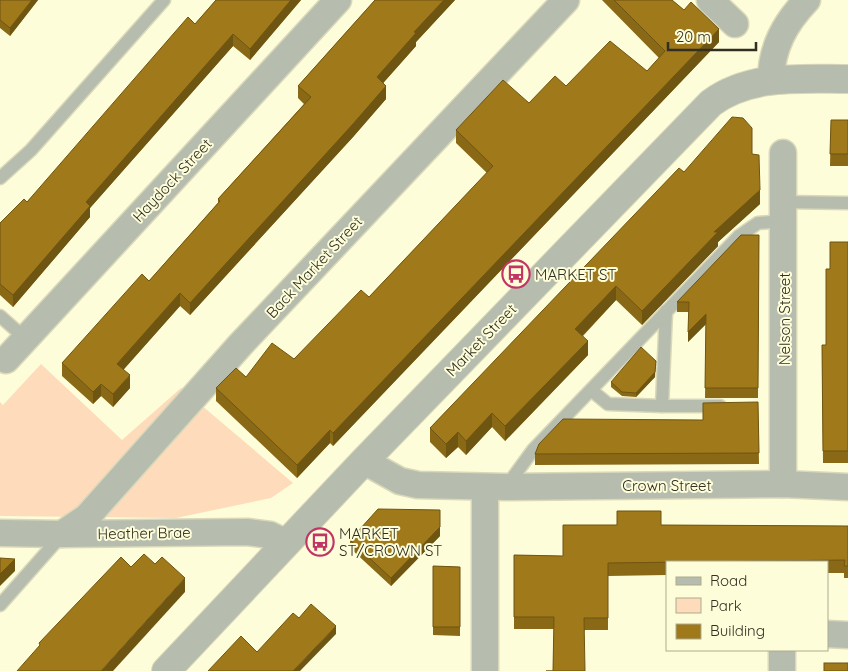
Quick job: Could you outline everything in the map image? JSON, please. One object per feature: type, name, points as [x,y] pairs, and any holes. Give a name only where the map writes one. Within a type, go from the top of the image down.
[{"type":"street","name":"Haydock Street","points":[[6,360],[338,0]]},
{"type":"street","name":"Back Market Street","points":[[62,534],[87,517],[241,344],[566,0]]},
{"type":"street","points":[[710,0],[735,24]]},
{"type":"street","points":[[771,81],[772,62],[782,32],[807,0]]},
{"type":"street","name":"Market Street","points":[[166,671],[364,461],[711,103],[735,89],[771,81],[848,79]]},
{"type":"street","name":"Nelson Street","points":[[783,153],[784,484]]},
{"type":"street","name":"Crown Street","points":[[364,461],[400,481],[418,485],[496,487],[784,484],[848,487]]},
{"type":"street","points":[[485,671],[485,632],[496,487]]},
{"type":"street","name":"Heather Brae","points":[[0,533],[247,532],[270,535],[286,543]]},
{"type":"street","points":[[828,634],[848,636]]},
{"type":"street","points":[[782,651],[782,671]]},
{"type":"lane","points":[[0,178],[31,150],[164,0]]},
{"type":"lane","points":[[496,487],[748,228],[784,211],[848,202]]},
{"type":"lane","points":[[662,406],[666,311]]},
{"type":"lane","points":[[0,316],[26,339]]},
{"type":"lane","points":[[591,390],[608,404],[729,406]]},
{"type":"lane","points":[[0,605],[62,534]]},
{"type":"green space","points":[[41,364],[122,440],[181,388],[293,483],[271,498],[176,518],[0,516],[0,402],[3,405]]},
{"type":"building","points":[[0,0],[32,0],[10,28],[0,20]]},
{"type":"building","points":[[216,0],[291,0],[250,49],[233,34],[86,202],[90,206],[13,295],[0,284],[0,223],[24,199],[27,202],[188,17],[195,24]]},
{"type":"building","points":[[375,0],[444,0],[414,32],[416,33],[377,77],[386,86],[353,124],[190,303],[180,293],[117,364],[130,375],[113,394],[101,384],[93,392],[62,363],[142,274],[149,281],[220,201],[218,199],[311,97],[298,86]]},
{"type":"building","points":[[614,0],[672,0],[684,10],[691,2],[719,29],[333,433],[330,430],[297,465],[216,388],[236,368],[246,377],[272,343],[294,359],[361,290],[369,297],[493,166],[456,130],[503,80],[529,103],[555,76],[566,86],[610,41],[647,71],[665,51]]},
{"type":"building","points":[[732,117],[743,118],[752,128],[752,154],[759,155],[760,190],[714,232],[718,232],[642,311],[616,286],[575,329],[588,341],[505,426],[492,413],[466,441],[458,432],[446,444],[430,428],[679,168],[684,172]]},
{"type":"building","points":[[831,120],[848,120],[848,154],[830,154]]},
{"type":"building","points":[[741,235],[759,235],[758,388],[705,388],[706,314],[688,332],[689,302],[677,302]]},
{"type":"building","points":[[830,242],[848,242],[848,451],[823,451],[822,345],[826,345],[826,269],[830,269]]},
{"type":"building","points":[[641,347],[656,361],[655,372],[636,393],[622,392],[611,382]]},
{"type":"building","points":[[758,402],[759,453],[535,454],[539,444],[563,419],[703,420],[703,403]]},
{"type":"building","points":[[378,509],[440,510],[440,527],[391,578],[350,540]]},
{"type":"building","points":[[617,511],[661,511],[661,525],[848,526],[848,566],[844,566],[845,560],[608,563],[608,618],[584,618],[585,671],[553,671],[554,617],[514,617],[514,555],[563,556],[563,525],[617,525]]},
{"type":"building","points":[[144,554],[155,564],[162,557],[185,578],[101,671],[17,671],[40,645],[39,643],[121,557],[131,567]]},
{"type":"building","points":[[0,558],[15,559],[0,574]]},
{"type":"building","points":[[433,566],[460,567],[460,627],[433,627]]},
{"type":"building","points":[[311,604],[336,626],[293,671],[208,671],[241,636],[257,652],[293,613],[299,618]]},
{"type":"building","points":[[824,663],[848,663],[848,671],[824,671]]},
{"type":"place","name":"MARKET ST","points":[[516,274]]},
{"type":"place","name":"MARKET ST/CROWN ST","points":[[320,542]]}]
